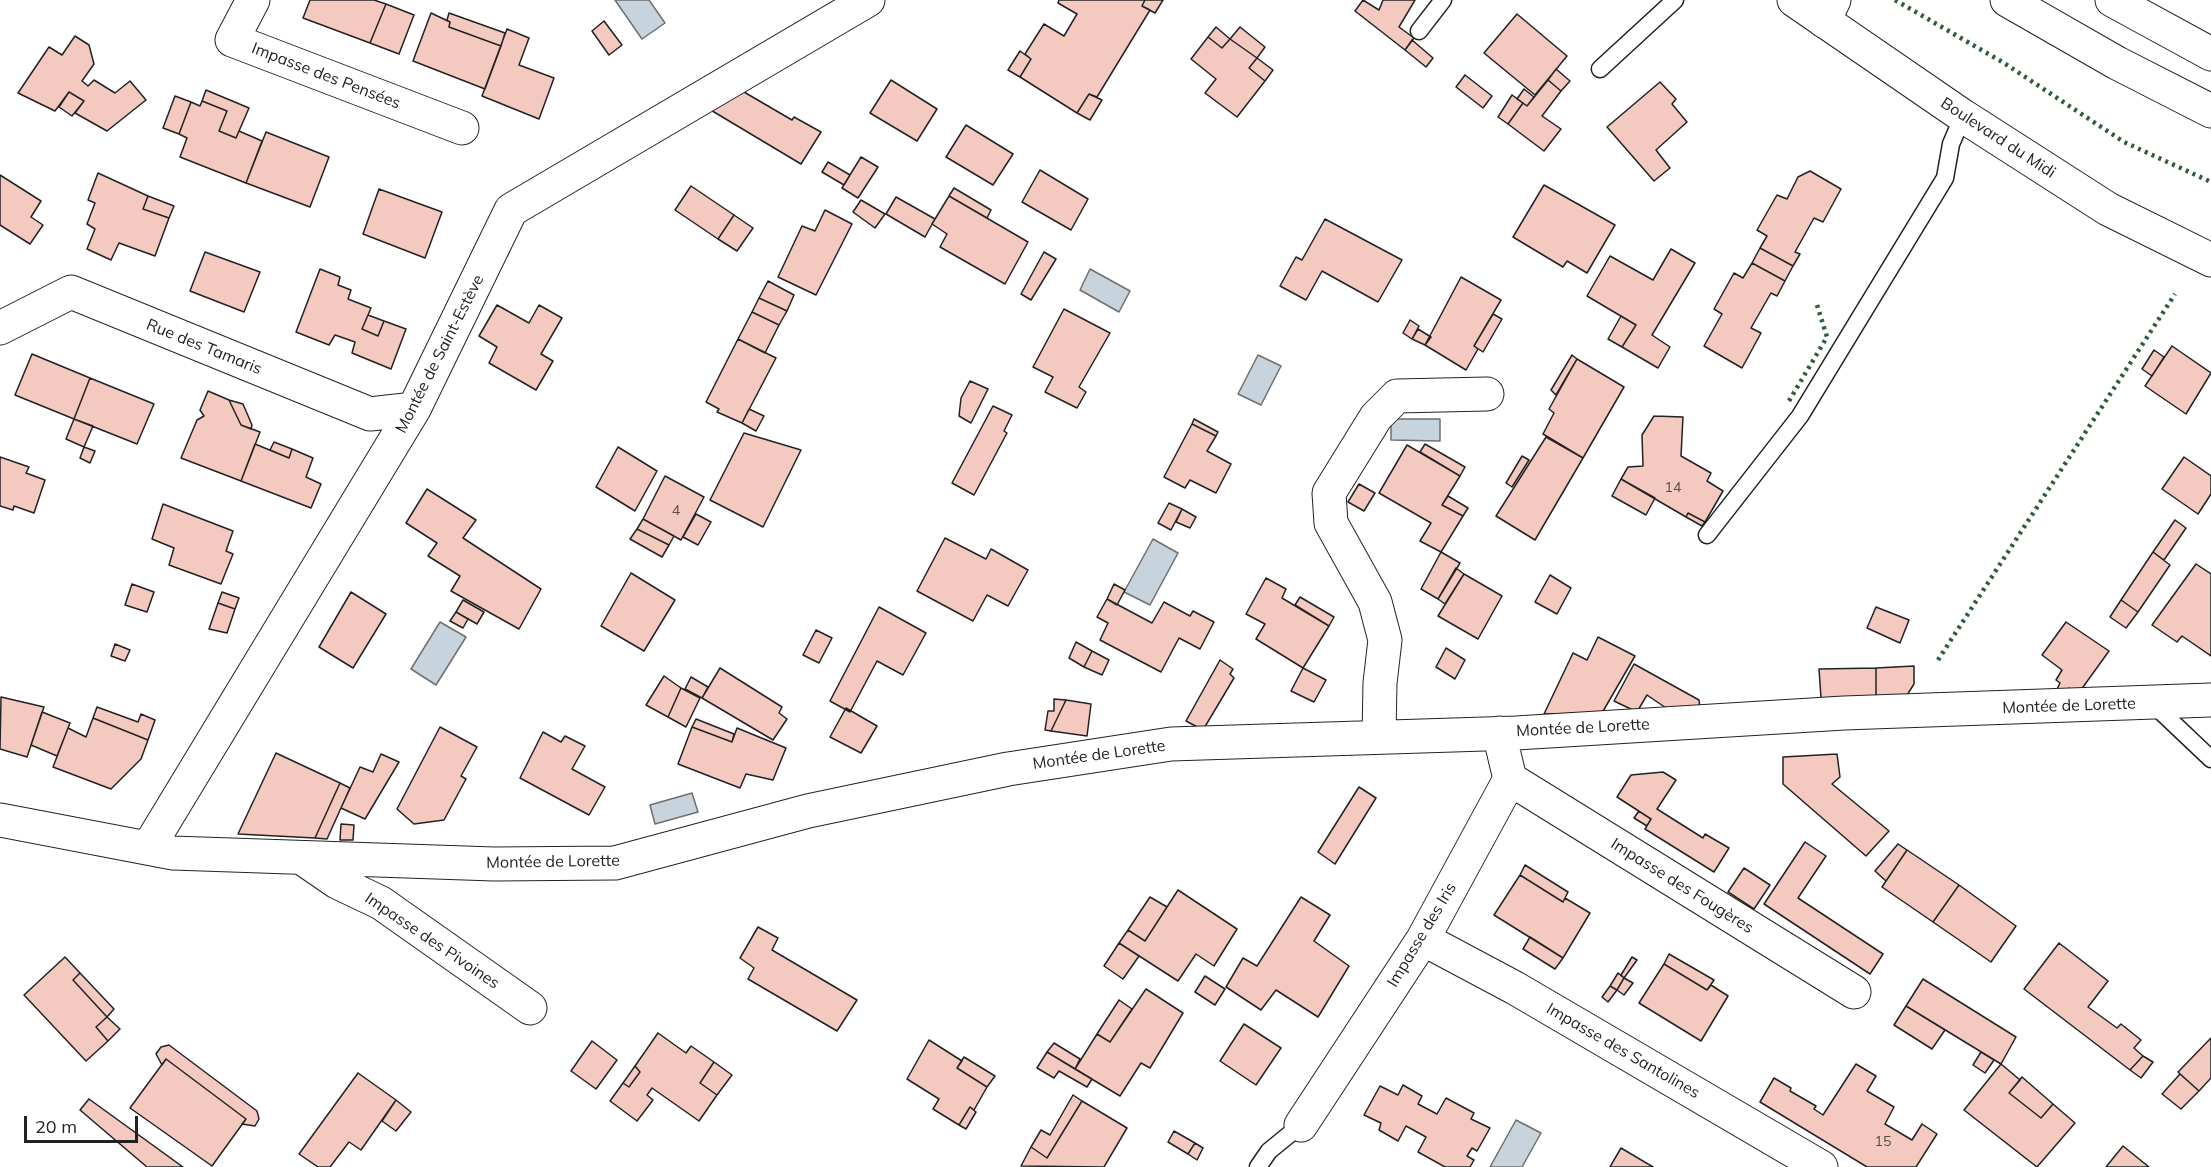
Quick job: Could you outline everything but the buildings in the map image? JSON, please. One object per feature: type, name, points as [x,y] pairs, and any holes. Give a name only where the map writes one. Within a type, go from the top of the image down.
[{"type":"street","name":"Impasse des Pensées","points":[[253,0],[232,40],[462,128]]},
{"type":"street","name":"Boulevard du Midi","points":[[1794,0],[1829,11],[1963,116],[2108,209],[2211,260]]},
{"type":"street","points":[[2007,0],[2117,63],[2211,111]]},
{"type":"street","points":[[2112,0],[2211,54]]},
{"type":"street","name":"Montée de Saint-Estève","points":[[148,848],[414,410],[511,210],[853,4]]},
{"type":"street","name":"Rue des Tamaris","points":[[0,328],[71,292],[370,414],[414,410]]},
{"type":"street","points":[[1379,735],[1380,683],[1385,640],[1376,602],[1331,523],[1329,493],[1376,417],[1396,396],[1487,394]]},
{"type":"street","name":"Montée de Lorette","points":[[0,820],[173,853],[494,864],[615,863],[808,811],[1008,769],[1170,744],[1379,735],[1499,733],[1844,713],[2211,700]]},
{"type":"street","points":[[1499,733],[1510,779]]},
{"type":"street","name":"Impasse des Iris","points":[[1301,1125],[1423,939],[1510,779]]},
{"type":"street","name":"Impasse des Fougères","points":[[1510,779],[1854,992]]},
{"type":"street","name":"Impasse des Pivoines","points":[[302,858],[337,882],[381,903],[530,1008]]},
{"type":"street","name":"Impasse des Santolines","points":[[1423,939],[1515,988],[1821,1167]]},
{"type":"lane","points":[[1419,31],[1443,0]]},
{"type":"lane","points":[[1600,69],[1675,0]]},
{"type":"lane","points":[[1707,535],[1800,416],[1945,178],[1952,144],[1963,116]]},
{"type":"lane","points":[[2152,703],[2211,759]]},
{"type":"lane","points":[[1258,1167],[1269,1151],[1301,1125]]},
{"type":"shaded area","points":[[615,0],[649,0],[665,23],[642,39]]},
{"type":"shaded area","points":[[1090,269],[1130,291],[1119,312],[1080,290]]},
{"type":"shaded area","points":[[1258,355],[1281,366],[1261,405],[1238,394]]},
{"type":"shaded area","points":[[1391,419],[1440,419],[1440,441],[1391,440]]},
{"type":"shaded area","points":[[1153,539],[1178,553],[1150,605],[1124,592]]},
{"type":"shaded area","points":[[440,622],[466,637],[436,685],[411,669]]},
{"type":"shaded area","points":[[692,793],[698,812],[655,824],[650,805]]},
{"type":"shaded area","points":[[1516,1120],[1541,1133],[1522,1167],[1490,1167]]},
{"type":"hedge","points":[[1895,0],[2004,63],[2124,142],[2211,182]]},
{"type":"hedge","points":[[1938,660],[2175,294]]},
{"type":"hedge","points":[[1789,401],[1827,337],[1817,305]]}]
